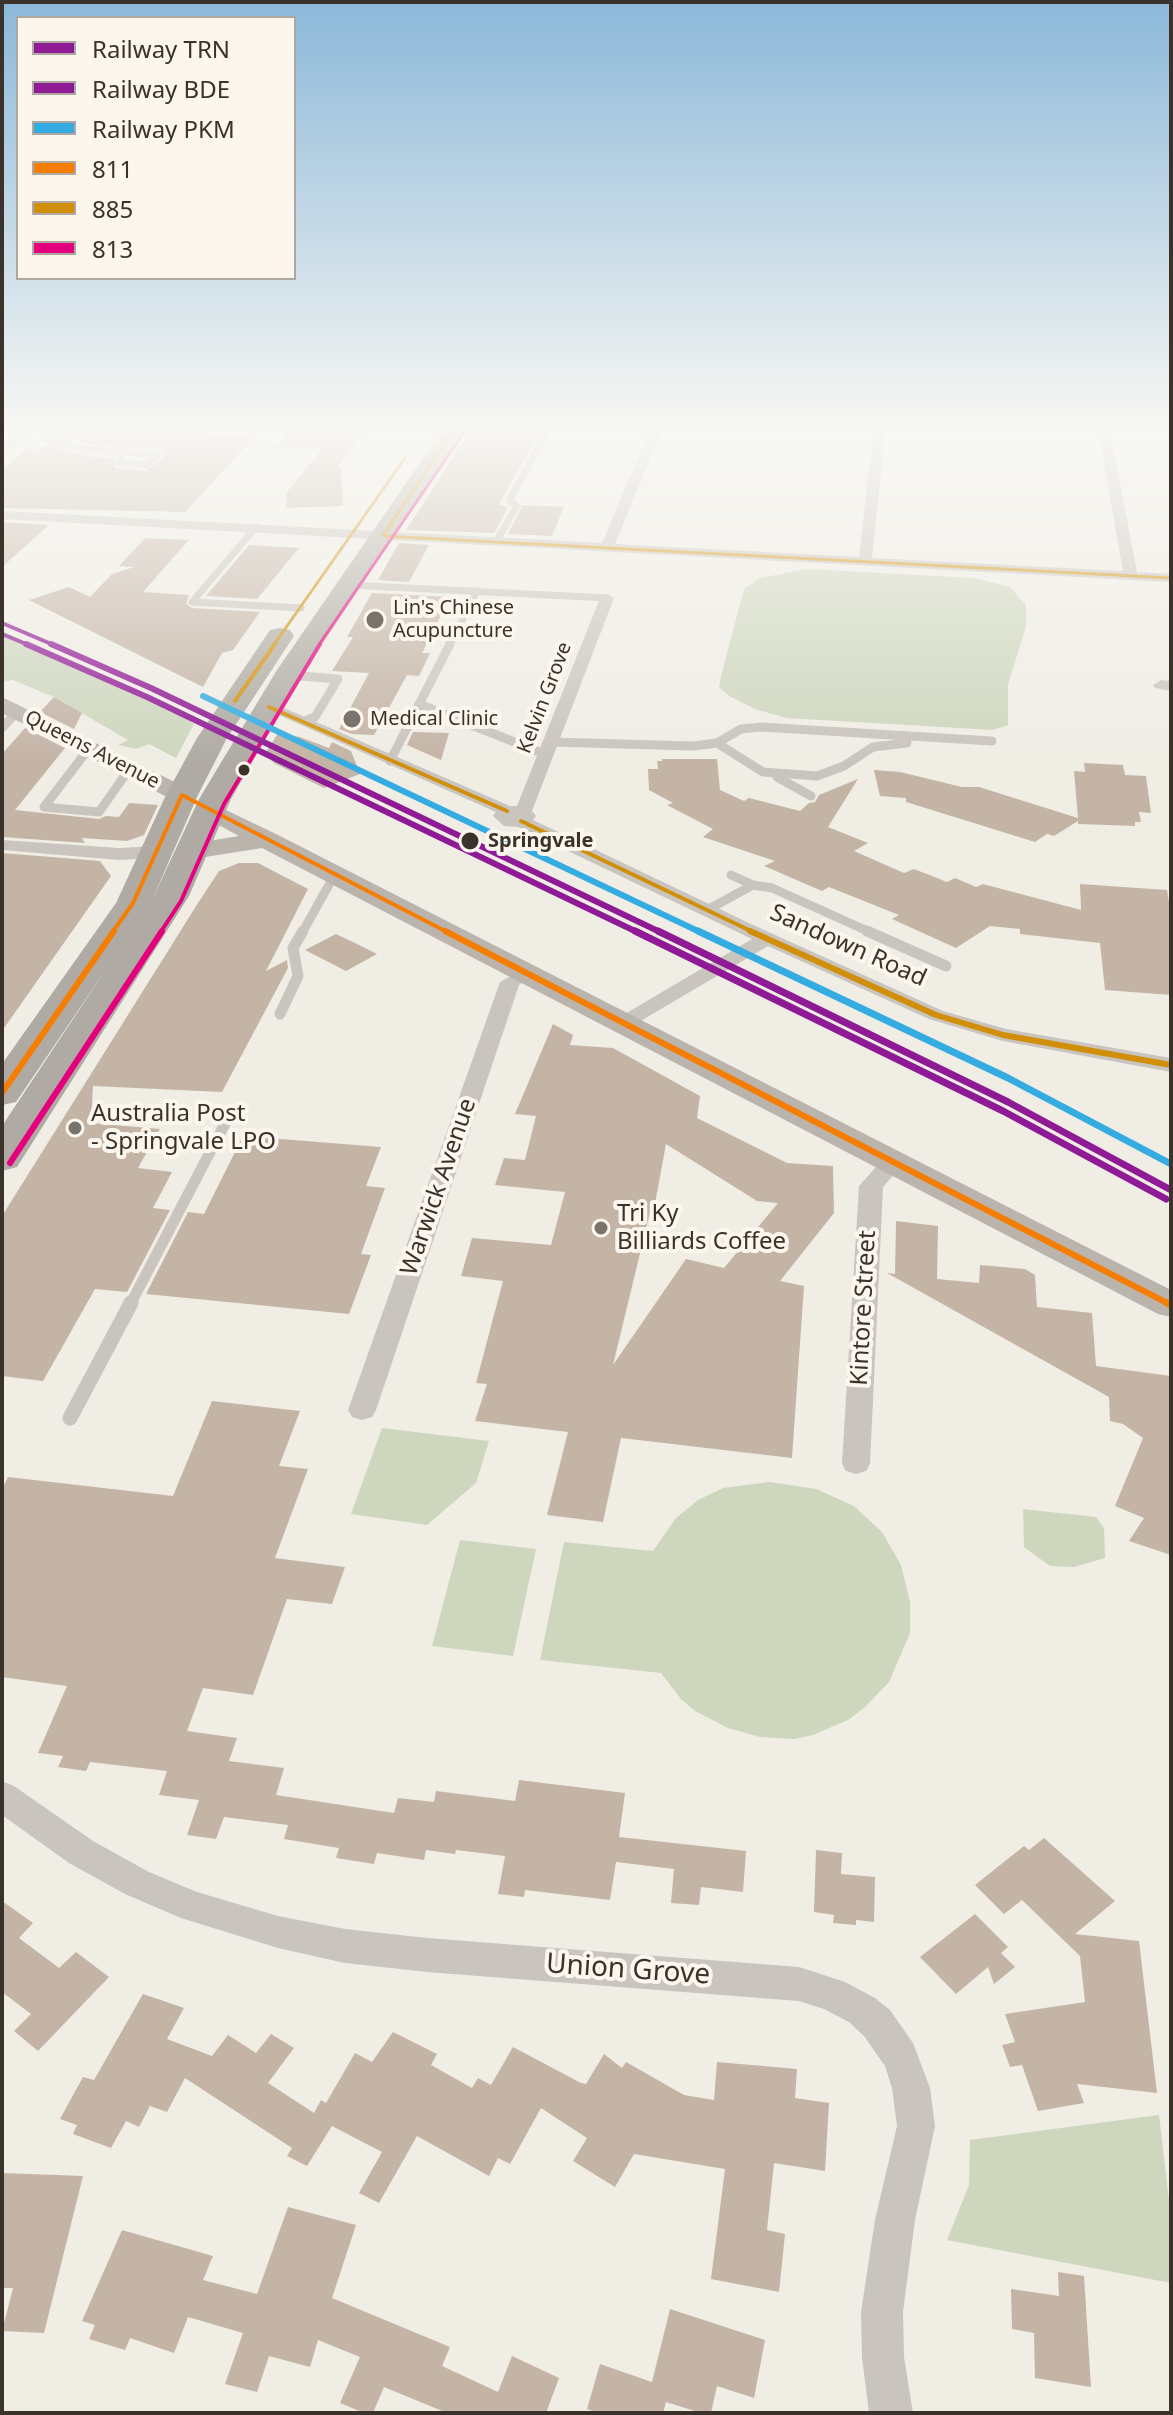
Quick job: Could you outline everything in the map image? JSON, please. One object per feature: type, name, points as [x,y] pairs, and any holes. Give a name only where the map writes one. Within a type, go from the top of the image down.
[{"type":"highway","points":[[2,1158],[172,896],[193,851],[195,803],[233,704],[349,538]]},
{"type":"highway","points":[[2,1093],[133,903],[157,852],[269,707],[382,538]]},
{"type":"main road","name":"Queens Avenue","points":[[7,715],[90,747],[1171,1305]]},
{"type":"main road","points":[[193,851],[267,839]]},
{"type":"street","points":[[415,538],[1171,578]]},
{"type":"street","points":[[607,548],[611,538]]},
{"type":"street","points":[[865,561],[868,538]]},
{"type":"street","points":[[1124,538],[1131,576]]},
{"type":"street","name":"Kelvin Grove","points":[[516,814],[526,807],[607,598]]},
{"type":"street","name":"Sandown Road","points":[[269,707],[516,814],[707,910],[898,999],[964,1024],[1083,1051],[1171,1065]]},
{"type":"street","points":[[2,845],[119,854],[157,852]]},
{"type":"street","points":[[625,1022],[768,938]]},
{"type":"street","name":"Warwick Avenue","points":[[362,1410],[510,982],[527,973]]},
{"type":"street","name":"Kintore Street","points":[[856,1464],[871,1186],[893,1162]]},
{"type":"street","name":"Union Grove","points":[[2,1796],[81,1852],[127,1879],[193,1907],[278,1932],[345,1946],[414,1954],[799,1984],[832,1994],[862,2010],[877,2023],[900,2056],[911,2088],[916,2126],[895,2220],[882,2312],[883,2357],[891,2413]]},
{"type":"lane","points":[[247,538],[192,602],[301,608]]},
{"type":"lane","points":[[496,542],[499,538]]},
{"type":"lane","points":[[349,585],[607,598]]},
{"type":"lane","points":[[390,761],[477,591]]},
{"type":"lane","points":[[288,675],[338,679],[315,717],[304,721]]},
{"type":"lane","points":[[419,704],[549,749],[693,746],[717,743],[730,733],[761,727],[992,741],[984,748],[886,743],[861,752],[844,766],[817,776],[767,772]]},
{"type":"lane","points":[[717,743],[732,755],[811,796]]},
{"type":"lane","points":[[90,747],[44,807],[99,812],[130,768]]},
{"type":"lane","points":[[280,1014],[298,976],[293,948],[335,874]]},
{"type":"lane","points":[[731,875],[753,885],[772,888],[946,966]]},
{"type":"lane","points":[[707,910],[753,885]]},
{"type":"lane","points":[[70,1418],[230,1114]]},
{"type":"green space","points":[[807,569],[974,578],[1010,587],[1026,605],[1026,627],[1008,684],[1008,725],[993,730],[787,718],[755,709],[729,696],[719,687],[744,589],[760,578]]},
{"type":"green space","points":[[2,631],[180,713],[194,724],[176,758],[149,744],[136,749],[118,745],[128,740],[56,698],[13,680],[2,682]]},
{"type":"green space","points":[[382,1428],[489,1441],[476,1483],[427,1525],[351,1514]]},
{"type":"green space","points":[[770,1482],[816,1489],[854,1506],[882,1532],[901,1565],[910,1602],[910,1633],[889,1682],[864,1708],[848,1720],[813,1735],[794,1739],[760,1737],[728,1728],[695,1711],[681,1699],[661,1673],[540,1660],[564,1542],[653,1551],[676,1518],[698,1500],[723,1488]]},
{"type":"green space","points":[[1023,1509],[1096,1517],[1104,1528],[1105,1558],[1074,1567],[1050,1566],[1024,1547]]},
{"type":"green space","points":[[460,1540],[536,1549],[513,1656],[432,1646]]},
{"type":"green space","points":[[1159,2115],[1171,2217],[1171,2283],[947,2240],[969,2185],[970,2140]]},
{"type":"building","points":[[2,538],[35,538],[2,567]]},
{"type":"building","points":[[145,538],[189,540],[143,592],[189,595],[186,604],[192,608],[260,612],[233,650],[222,653],[203,687],[29,600],[69,587],[90,597],[112,574],[134,567],[119,566]]},
{"type":"building","points":[[399,543],[429,545],[409,582],[378,580]]},
{"type":"building","points":[[249,545],[299,548],[257,599],[206,596]]},
{"type":"building","points":[[372,593],[450,597],[422,653],[430,653],[419,676],[407,675],[374,735],[352,734],[339,729],[369,673],[332,671],[353,637],[347,637]]},
{"type":"building","points":[[54,697],[82,713],[74,729],[40,712]]},
{"type":"building","points":[[25,728],[65,748],[15,810],[99,819],[119,817],[129,803],[158,805],[144,835],[127,841],[82,838],[85,843],[2,837],[2,754]]},
{"type":"building","points":[[413,732],[449,733],[441,760],[407,745]]},
{"type":"building","points":[[278,733],[329,748],[332,742],[351,751],[360,774],[324,788],[274,763],[265,754]]},
{"type":"building","points":[[717,759],[720,790],[744,801],[749,798],[800,811],[815,802],[819,795],[858,779],[828,827],[868,843],[854,851],[904,873],[914,869],[947,882],[955,878],[976,887],[983,884],[1081,910],[1080,884],[1167,890],[1171,913],[1171,995],[1105,990],[1100,943],[1020,934],[1020,929],[990,926],[956,948],[892,919],[899,915],[829,887],[822,891],[764,866],[775,861],[703,837],[713,829],[667,805],[673,803],[649,790],[648,769],[658,769],[657,761]]},
{"type":"building","points":[[1084,763],[1123,765],[1125,775],[1146,776],[1151,813],[1139,812],[1141,822],[1135,822],[1135,826],[1078,824],[1078,821],[1054,836],[1047,834],[1035,842],[906,802],[906,798],[880,796],[874,770],[900,772],[962,787],[979,787],[1078,818],[1074,771],[1085,772]]},
{"type":"building","points":[[2,853],[100,861],[111,876],[2,1031]]},
{"type":"building","points":[[239,863],[258,863],[308,889],[266,971],[287,960],[288,968],[222,1092],[93,1086],[91,1123],[160,1129],[138,1168],[172,1172],[153,1208],[170,1210],[127,1292],[95,1289],[43,1381],[2,1376],[2,1216],[219,871]]},
{"type":"building","points":[[336,934],[377,954],[346,971],[305,950]]},
{"type":"building","points":[[553,1024],[573,1035],[570,1045],[613,1048],[700,1096],[697,1118],[787,1163],[833,1166],[834,1213],[780,1281],[804,1286],[792,1458],[621,1438],[603,1522],[547,1515],[568,1432],[475,1421],[487,1384],[476,1383],[503,1281],[461,1276],[472,1238],[551,1245],[565,1192],[495,1185],[504,1158],[525,1160],[536,1116],[515,1114]],"holes":[[[666,1144],[757,1201],[778,1203],[724,1268],[686,1259],[613,1365],[651,1208],[654,1209]]]},
{"type":"building","points":[[243,1136],[381,1147],[366,1186],[385,1188],[361,1254],[371,1255],[349,1314],[146,1294],[188,1212],[204,1214]]},
{"type":"building","points":[[896,1221],[938,1226],[937,1279],[979,1283],[980,1265],[1025,1269],[1035,1275],[1037,1307],[1092,1313],[1096,1366],[1171,1376],[1171,1555],[1129,1541],[1144,1518],[1115,1506],[1143,1438],[1123,1424],[1110,1421],[1109,1397],[887,1273],[895,1274]]},
{"type":"building","points":[[212,1401],[300,1411],[279,1466],[308,1469],[275,1558],[345,1567],[332,1604],[287,1599],[253,1695],[203,1688],[187,1731],[237,1738],[229,1761],[284,1768],[276,1795],[394,1813],[398,1798],[434,1802],[436,1791],[515,1801],[519,1780],[625,1793],[619,1837],[746,1851],[743,1892],[701,1887],[699,1905],[671,1903],[674,1869],[616,1862],[610,1900],[525,1890],[524,1897],[498,1894],[505,1856],[426,1850],[424,1860],[377,1853],[374,1864],[336,1858],[339,1848],[284,1839],[288,1825],[224,1817],[216,1839],[187,1835],[199,1800],[159,1795],[167,1771],[90,1762],[86,1771],[58,1767],[63,1756],[38,1753],[67,1686],[2,1677],[2,1489],[8,1477],[173,1496]]},
{"type":"building","points":[[1044,1838],[1115,1901],[1075,1934],[1139,1941],[1157,2093],[1077,2084],[1084,2103],[1038,2111],[1022,2065],[1010,2067],[1002,2045],[1015,2042],[1005,2014],[1085,2002],[1080,1956],[1022,1900],[1004,1914],[975,1885],[1024,1846],[1029,1850]]},
{"type":"building","points":[[816,1850],[842,1853],[841,1874],[875,1877],[874,1922],[856,1920],[856,1925],[833,1923],[834,1915],[814,1912]]},
{"type":"building","points":[[2,1901],[33,1923],[19,1938],[59,1968],[76,1952],[109,1977],[38,2051],[14,2031],[31,2014],[2,1992]]},
{"type":"building","points":[[975,1914],[1008,1947],[1001,1953],[1015,1967],[994,1984],[988,1967],[956,1994],[920,1957]]},
{"type":"building","points":[[143,1994],[184,2008],[167,2039],[212,2056],[228,2035],[256,2053],[271,2034],[294,2048],[268,2083],[314,2113],[321,2100],[326,2103],[355,2053],[372,2062],[393,2032],[437,2054],[431,2065],[472,2088],[478,2078],[491,2085],[513,2047],[581,2083],[586,2084],[604,2054],[622,2068],[626,2062],[684,2095],[714,2100],[717,2062],[797,2069],[795,2098],[829,2103],[825,2171],[774,2163],[767,2230],[785,2234],[779,2292],[711,2279],[725,2169],[634,2154],[615,2187],[573,2161],[587,2138],[541,2108],[510,2164],[498,2158],[489,2176],[417,2136],[379,2203],[359,2193],[382,2152],[332,2126],[307,2166],[287,2156],[292,2148],[185,2078],[167,2112],[150,2106],[139,2127],[126,2121],[111,2148],[73,2134],[77,2125],[60,2119],[83,2077],[94,2080]]},
{"type":"building","points":[[2,2173],[83,2176],[44,2333],[2,2331],[13,2288],[2,2288]]},
{"type":"building","points":[[288,2207],[356,2225],[332,2298],[450,2347],[442,2366],[498,2392],[512,2356],[559,2378],[546,2413],[447,2413],[384,2387],[373,2413],[364,2413],[340,2403],[360,2357],[318,2340],[310,2367],[269,2356],[257,2392],[225,2384],[243,2333],[188,2317],[174,2353],[130,2338],[125,2350],[89,2339],[95,2325],[82,2321],[122,2230],[213,2256],[203,2280],[257,2294]]},
{"type":"building","points":[[1058,2272],[1084,2276],[1091,2387],[1035,2378],[1034,2333],[1012,2329],[1011,2289],[1059,2296]]},
{"type":"building","points":[[670,2309],[765,2340],[754,2398],[717,2386],[711,2413],[666,2402],[663,2413],[599,2413],[587,2409],[600,2364],[652,2382]]},
{"type":"rail line","name":"TRN","points":[[2,623],[151,688],[698,950],[1008,1102],[1171,1190]]},
{"type":"rail line","name":"BDE","points":[[2,634],[147,697],[694,959],[1003,1111],[1166,1199]]},
{"type":"rail line","name":"PKM","points":[[203,696],[1008,1078],[1171,1164]]},
{"type":"transit line","name":"885","points":[[235,701],[349,538]]},
{"type":"transit line","name":"813","points":[[10,1163],[181,901],[224,804],[299,675],[392,538]]},
{"type":"transit line","name":"885","points":[[415,538],[1171,578]]},
{"type":"transit line","name":"885","points":[[269,707],[507,811]]},
{"type":"transit line","name":"811","points":[[2,1093],[133,903],[182,795],[1171,1305]]},
{"type":"transit line","name":"885","points":[[521,821],[744,928],[936,1015],[1003,1035],[1171,1065]]},
{"type":"place","name":"Lin's Chinese Acupuncture","points":[[375,620]]},
{"type":"place","name":"Medical Clinic","points":[[352,719]]},
{"type":"place","name":"Springvale","points":[[470,841]]},
{"type":"place","name":"Australia Post - Springvale LPO","points":[[75,1128]]},
{"type":"place","name":"Tri Ky Billiards Coffee","points":[[601,1228]]}]
